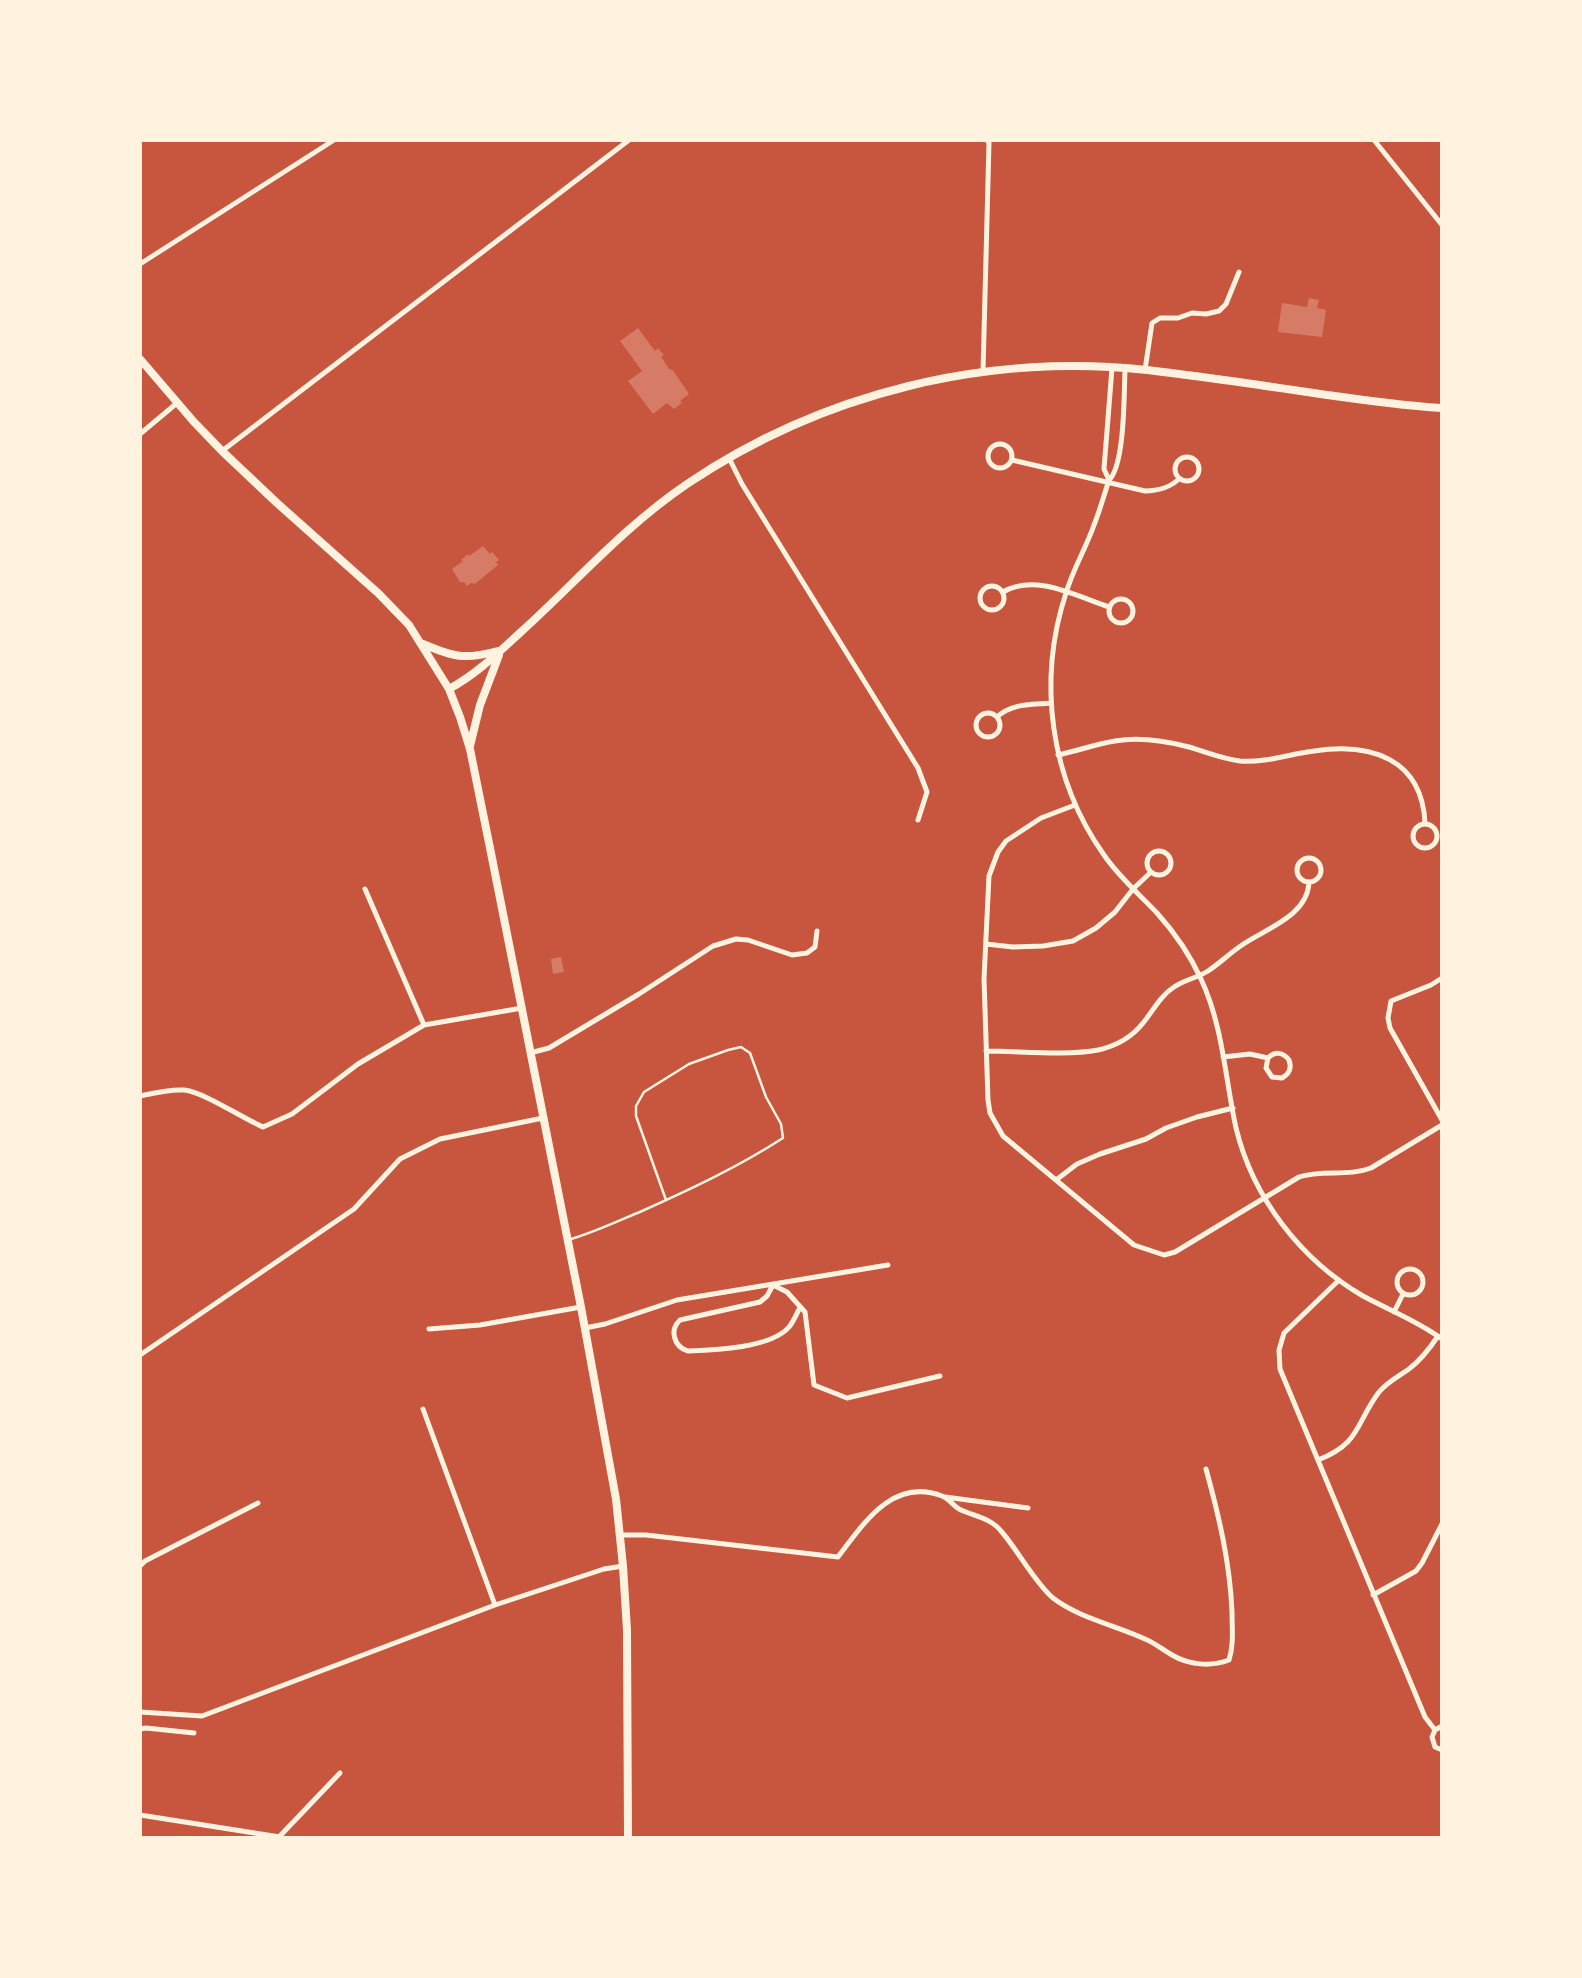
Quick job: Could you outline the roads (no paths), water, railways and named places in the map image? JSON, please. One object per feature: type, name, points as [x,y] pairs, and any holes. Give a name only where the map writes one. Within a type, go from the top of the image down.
[{"type":"main road","points":[[140,359],[222,451],[378,593],[409,625],[423,643],[449,689],[470,749],[606,1435],[621,1535],[627,1630],[628,1838]]},
{"type":"main road","points":[[449,689],[473,675],[565,592],[606,549],[686,485],[777,432],[842,405],[917,383],[984,371],[1036,366],[1112,368],[1442,408]]},
{"type":"main road","points":[[423,643],[447,654],[466,657],[500,650]]},
{"type":"main road","points":[[470,749],[480,705],[500,650]]},
{"type":"street","points":[[140,264],[334,140]]},
{"type":"street","points":[[222,451],[629,140]]},
{"type":"street","points":[[984,371],[987,140]]},
{"type":"street","points":[[1374,140],[1442,225]]},
{"type":"street","points":[[1145,370],[1152,323],[1160,318],[1178,318],[1192,313],[1219,311],[1226,304],[1239,272]]},
{"type":"street","points":[[1108,481],[1104,469],[1112,368]]},
{"type":"street","points":[[1125,369],[1116,471],[1108,481],[1094,526],[1066,592],[1052,650],[1051,703],[1058,755],[1075,805],[1101,850],[1133,890],[1169,927],[1199,975],[1216,1020],[1236,1127],[1247,1161],[1265,1199],[1294,1239],[1339,1280],[1440,1337],[1411,1368],[1390,1381],[1379,1392],[1351,1439],[1342,1448],[1318,1460]]},
{"type":"street","points":[[140,434],[177,403]]},
{"type":"street","points":[[1002,444],[1011,449],[1012,460],[1006,468],[995,468],[990,463],[988,453],[995,445],[1002,444]]},
{"type":"street","points":[[1185,456],[1195,459],[1199,465],[1198,475],[1189,481],[1179,478],[1175,473],[1176,462],[1185,456]]},
{"type":"street","points":[[729,458],[742,484],[918,768],[927,792],[918,820]]},
{"type":"street","points":[[1012,460],[1145,491],[1168,487],[1179,478]]},
{"type":"street","points":[[1003,592],[1016,585],[1032,583],[1109,607]]},
{"type":"street","points":[[994,586],[1003,592],[1004,598],[1000,607],[991,611],[982,606],[979,596],[985,588],[994,586]]},
{"type":"street","points":[[1116,599],[1126,599],[1133,607],[1132,617],[1124,623],[1117,623],[1110,617],[1109,607],[1116,599]]},
{"type":"street","points":[[997,717],[1010,708],[1051,703]]},
{"type":"street","points":[[991,713],[997,717],[1000,723],[998,733],[989,738],[979,734],[975,724],[981,715],[991,713]]},
{"type":"street","points":[[1058,755],[1127,739],[1187,747],[1239,761],[1263,762],[1315,750],[1353,748],[1371,751],[1393,761],[1411,777],[1419,792],[1425,823]]},
{"type":"street","points":[[1075,805],[1041,818],[1006,841],[998,852],[989,876],[984,979],[990,1113],[1003,1136],[1134,1245],[1164,1255],[1175,1252],[1299,1177],[1312,1172],[1362,1171],[1370,1168],[1442,1123],[1390,1028],[1388,1018],[1391,1001],[1442,978]]},
{"type":"street","points":[[1425,823],[1432,825],[1437,834],[1435,843],[1426,848],[1417,845],[1412,837],[1416,827],[1425,823]]},
{"type":"street","points":[[1161,850],[1168,853],[1171,859],[1170,870],[1161,875],[1151,872],[1146,863],[1151,853],[1161,850]]},
{"type":"street","points":[[1309,857],[1318,862],[1321,872],[1315,880],[1308,882],[1299,878],[1296,868],[1302,859],[1309,857]]},
{"type":"street","points":[[986,944],[1013,947],[1073,942],[1115,912],[1151,872]]},
{"type":"street","points":[[986,1051],[1099,1050],[1129,1038],[1144,1023],[1154,1005],[1173,987],[1209,971],[1242,944],[1288,917],[1302,904],[1307,895],[1308,882]]},
{"type":"street","points":[[365,889],[424,1025]]},
{"type":"street","points":[[530,1052],[549,1048],[713,946],[736,939],[748,940],[792,955],[807,953],[815,947],[817,932]]},
{"type":"street","points":[[140,1096],[185,1090],[264,1127],[292,1114],[358,1064],[424,1025],[522,1008]]},
{"type":"street","points":[[1223,1057],[1250,1054],[1268,1058],[1274,1054],[1284,1055],[1290,1063],[1288,1074],[1282,1078],[1272,1077],[1266,1068],[1268,1058]]},
{"type":"street","points":[[1056,1180],[1077,1164],[1146,1139],[1166,1128],[1233,1108]]},
{"type":"street","points":[[140,1355],[354,1209],[400,1159],[440,1139],[543,1118]]},
{"type":"street","points":[[585,1328],[677,1300],[888,1265]]},
{"type":"street","points":[[1406,1269],[1416,1270],[1422,1278],[1421,1288],[1413,1295],[1403,1294],[1397,1286],[1398,1275],[1406,1269]]},
{"type":"street","points":[[1339,1280],[1284,1333],[1279,1350],[1280,1369],[1425,1717],[1435,1730]]},
{"type":"street","points":[[773,1284],[787,1293],[805,1312],[814,1385],[847,1398],[940,1376]]},
{"type":"street","points":[[773,1284],[767,1296],[760,1302],[680,1320],[674,1328],[676,1343],[688,1351],[753,1344],[783,1333],[800,1307]]},
{"type":"street","points":[[1394,1312],[1403,1294]]},
{"type":"street","points":[[429,1329],[480,1325],[581,1307]]},
{"type":"street","points":[[423,1409],[495,1605]]},
{"type":"street","points":[[944,1496],[959,1509],[999,1528],[1050,1595],[1065,1607],[1147,1639],[1175,1657],[1203,1665],[1216,1665],[1228,1660],[1233,1648],[1231,1584],[1224,1537],[1206,1469]]},
{"type":"street","points":[[621,1535],[646,1535],[838,1557],[873,1512],[903,1493],[918,1490],[1028,1508]]},
{"type":"street","points":[[140,1566],[258,1503]]},
{"type":"street","points":[[1374,1595],[1416,1571],[1442,1524]]},
{"type":"street","points":[[140,1712],[202,1716],[495,1605],[604,1569],[624,1566]]},
{"type":"street","points":[[1442,1726],[1435,1730],[1432,1737],[1433,1744],[1442,1750]]},
{"type":"street","points":[[140,1729],[194,1733]]},
{"type":"street","points":[[140,1815],[279,1837],[340,1773]]},
{"type":"lane","points":[[568,1239],[588,1234],[666,1200],[711,1180],[783,1138],[781,1124],[766,1097],[750,1053],[741,1047],[689,1064],[644,1092],[636,1106],[636,1116],[666,1200]]}]
